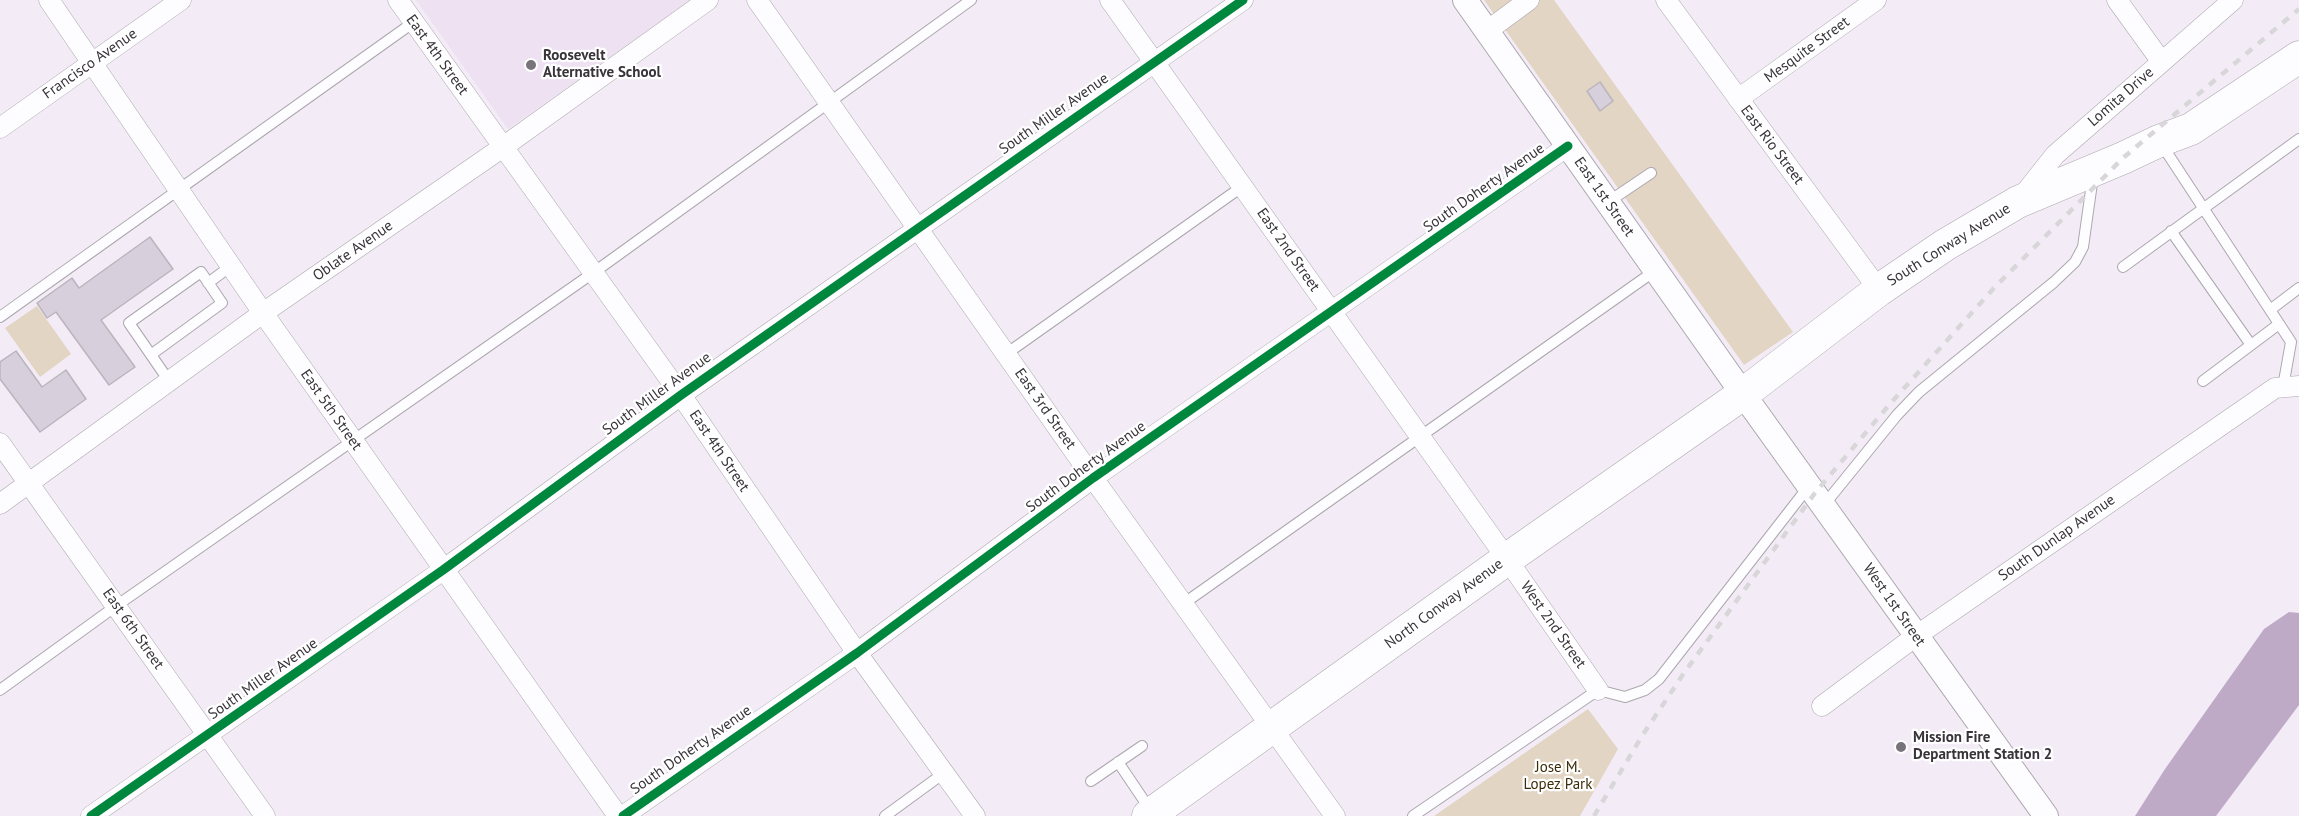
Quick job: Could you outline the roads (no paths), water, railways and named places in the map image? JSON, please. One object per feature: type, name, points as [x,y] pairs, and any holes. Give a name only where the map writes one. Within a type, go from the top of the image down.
[{"type":"main road","name":"South Conway Avenue","points":[[1743,394],[1880,290],[1945,244],[2018,202],[2191,129],[2299,58]]},
{"type":"main road","name":"North Conway Avenue","points":[[1152,815],[1508,559],[1743,394]]},
{"type":"street","name":"East 5th Street","points":[[49,0],[352,441],[618,816]]},
{"type":"street","name":"Francisco Avenue","points":[[0,128],[181,0]]},
{"type":"street","name":"East 4th Street","points":[[398,0],[681,395],[857,652],[975,816]]},
{"type":"street","name":"Oblate Avenue","points":[[0,504],[263,313],[503,147],[708,0]]},
{"type":"street","name":"East 3rd Street","points":[[757,0],[1093,478],[1335,816]]},
{"type":"street","name":"East 2nd Street","points":[[1110,0],[1508,559]]},
{"type":"street","name":"South Miller Avenue","points":[[91,816],[443,570],[681,395],[1243,0]]},
{"type":"street","name":"East 1st Street","points":[[1465,0],[1743,394]]},
{"type":"street","points":[[1486,31],[1529,0]]},
{"type":"street","name":"East Rio Street","points":[[1666,0],[1880,290]]},
{"type":"street","name":"Mesquite Street","points":[[1738,99],[1876,0]]},
{"type":"street","points":[[2117,0],[2161,61]]},
{"type":"street","name":"Lomita Drive","points":[[2018,202],[2055,155],[2233,0]]},
{"type":"street","name":"South Doherty Avenue","points":[[623,816],[857,652],[1093,478],[1568,146]]},
{"type":"street","name":"South Dunlap Avenue","points":[[1822,706],[1916,636],[2275,388],[2291,387]]},
{"type":"street","name":"West 1st Street","points":[[1743,394],[2046,816]]},
{"type":"street","name":"East 6th Street","points":[[0,443],[265,816]]},
{"type":"street","name":"West 2nd Street","points":[[1508,559],[1598,690]]},
{"type":"lane","points":[[0,690],[116,606],[593,273],[971,0]]},
{"type":"lane","points":[[0,317],[414,22]]},
{"type":"lane","points":[[2123,267],[2202,207],[2299,139]]},
{"type":"lane","points":[[2159,141],[2291,342],[2291,387]]},
{"type":"lane","points":[[1824,506],[1897,414],[1919,392],[2055,282],[2075,262],[2083,247],[2094,171]]},
{"type":"lane","points":[[1608,202],[1651,173]]},
{"type":"lane","points":[[1006,354],[1243,186]]},
{"type":"lane","points":[[2171,231],[2251,345]]},
{"type":"lane","points":[[208,283],[231,266]]},
{"type":"lane","points":[[1183,604],[1656,270]]},
{"type":"lane","points":[[152,354],[222,303],[201,273],[129,323],[169,381]]},
{"type":"lane","points":[[2270,310],[2299,288]]},
{"type":"lane","points":[[2203,381],[2279,324]]},
{"type":"lane","points":[[1413,816],[1598,690],[1625,697],[1645,690],[1659,679],[1809,486]]},
{"type":"lane","points":[[1091,781],[1142,746]]},
{"type":"lane","points":[[1118,762],[1152,815]]},
{"type":"lane","points":[[885,816],[944,773]]},
{"type":"railway","points":[[1594,816],[1642,736],[1684,673],[1815,493],[1889,405],[1994,288],[2123,158],[2299,9]]},
{"type":"place","name":"Roosevelt Alternative School","points":[[531,65]]},
{"type":"place","name":"Mission Fire Department Station 2","points":[[1901,747]]},
{"type":"park label","name":"Jose M. Lopez Park","points":[[1558,776]]}]
